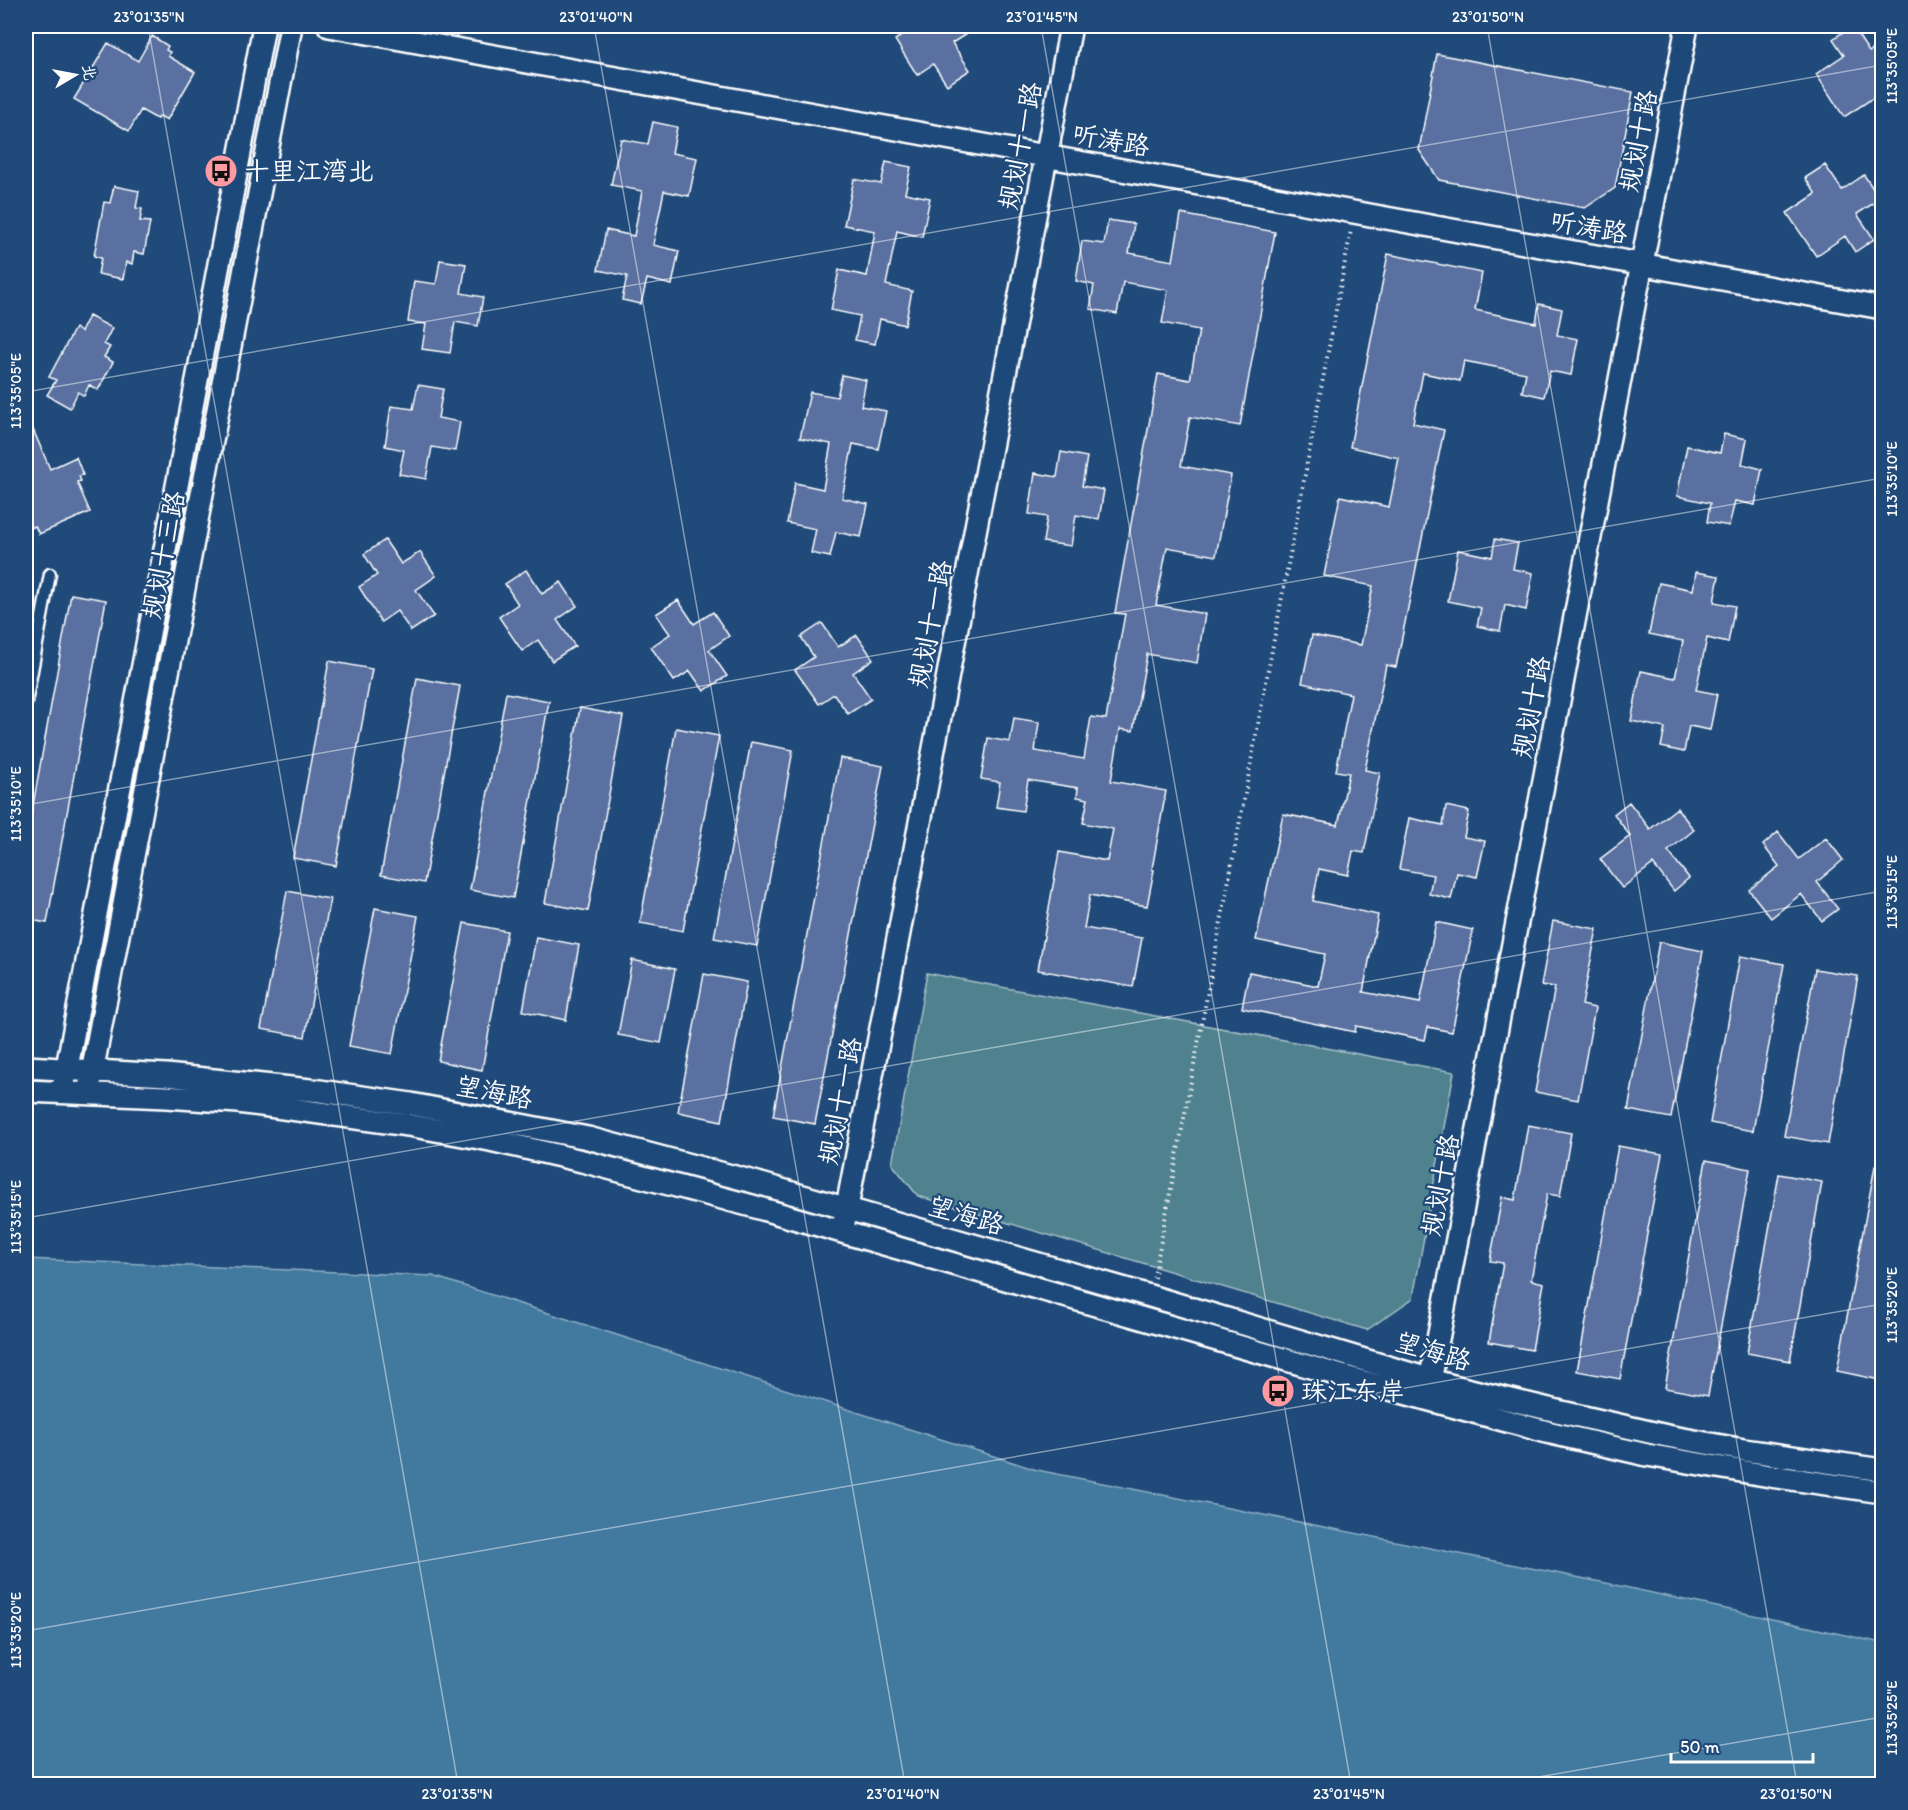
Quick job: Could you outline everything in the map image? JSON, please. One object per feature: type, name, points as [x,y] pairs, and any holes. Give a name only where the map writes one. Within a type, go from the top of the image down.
[{"type":"street","name":"规划十三路","points":[[62,1093],[264,26]]},
{"type":"street","name":"规划十三路","points":[[87,1094],[291,26]]},
{"type":"street","name":"听涛路","points":[[329,26],[1882,308]]},
{"type":"street","name":"规划十一路","points":[[842,1233],[1071,26]]},
{"type":"street","name":"规划十路","points":[[1428,1389],[1687,26]]},
{"type":"street","name":"望海路","points":[[26,1067],[235,1081],[320,1091],[423,1106],[588,1138],[743,1179],[1150,1296],[1593,1444],[1714,1466],[1882,1492]]},
{"type":"street","name":"望海路","points":[[26,1091],[238,1102],[420,1127],[490,1140],[709,1194],[842,1233],[1428,1389],[1557,1411],[1667,1436],[1744,1450],[1882,1470]]},
{"type":"lane","points":[[26,703],[50,574]]},
{"type":"path","points":[[1150,1296],[1354,212]]},
{"type":"green space","points":[[927,973],[1454,1072],[1413,1298],[1367,1330],[918,1196],[892,1164]]},
{"type":"water","points":[[26,1259],[433,1276],[1037,1470],[1606,1583],[1882,1643],[1882,1784],[26,1784]]},
{"type":"building","points":[[917,26],[979,26],[952,43],[970,70],[947,85],[933,64],[917,75],[895,40]]},
{"type":"building","points":[[1852,26],[1869,52],[1882,43],[1882,112],[1873,98],[1844,117],[1816,74],[1844,55],[1833,39]]},
{"type":"building","points":[[152,36],[168,46],[166,50],[170,52],[168,56],[195,72],[167,120],[160,116],[157,119],[141,110],[129,131],[74,99],[108,43],[138,61]]},
{"type":"building","points":[[1437,54],[1633,92],[1615,188],[1585,208],[1439,180],[1419,150]]},
{"type":"building","points":[[653,122],[677,127],[672,153],[697,158],[689,196],[664,191],[653,245],[679,251],[672,285],[647,279],[641,304],[622,300],[627,276],[598,270],[606,230],[634,236],[642,191],[611,185],[621,139],[648,144]]},
{"type":"building","points":[[886,162],[911,167],[905,193],[930,198],[922,237],[897,231],[886,285],[912,291],[905,325],[880,319],[875,344],[855,340],[860,316],[831,310],[839,270],[867,276],[875,231],[844,225],[854,179],[881,184]]},
{"type":"building","points":[[1825,165],[1842,190],[1864,175],[1880,199],[1857,214],[1874,239],[1855,252],[1845,236],[1816,256],[1787,213],[1816,194],[1805,178]]},
{"type":"building","points":[[114,186],[139,191],[136,208],[142,209],[140,221],[150,222],[144,254],[134,252],[132,264],[126,262],[123,279],[98,274],[101,258],[94,256],[104,202],[110,203]]},
{"type":"building","points":[[1181,214],[1275,232],[1240,426],[1190,417],[1181,466],[1231,475],[1216,556],[1167,547],[1156,605],[1205,614],[1197,663],[1147,654],[1133,731],[1120,729],[1111,781],[1166,791],[1152,869],[1154,870],[1147,906],[1090,895],[1084,928],[1142,938],[1133,987],[1038,970],[1059,852],[1107,861],[1113,829],[1083,823],[1088,799],[1077,797],[1078,788],[1028,780],[1023,811],[996,807],[1000,782],[981,779],[988,738],[1010,742],[1014,718],[1039,722],[1035,751],[1084,759],[1091,717],[1106,719],[1125,614],[1115,613],[1158,374],[1190,380],[1199,330],[1162,323],[1168,290],[1123,282],[1117,314],[1090,309],[1094,285],[1076,281],[1082,241],[1104,244],[1108,220],[1134,224],[1129,253],[1173,261]]},
{"type":"building","points":[[1388,254],[1482,273],[1475,310],[1536,323],[1539,304],[1562,309],[1557,335],[1578,339],[1571,375],[1550,371],[1544,397],[1522,392],[1526,373],[1464,361],[1460,381],[1423,373],[1413,423],[1444,430],[1396,667],[1386,665],[1365,770],[1380,773],[1364,853],[1353,851],[1348,875],[1319,869],[1313,901],[1378,915],[1363,992],[1420,1003],[1436,922],[1473,930],[1452,1032],[1428,1027],[1425,1040],[1356,1026],[1355,1032],[1242,1008],[1249,972],[1318,986],[1325,954],[1256,940],[1283,814],[1338,825],[1349,773],[1336,771],[1351,694],[1302,683],[1312,635],[1361,645],[1373,586],[1324,576],[1340,496],[1389,507],[1399,458],[1350,447]]},
{"type":"building","points":[[440,260],[466,264],[461,293],[483,297],[478,326],[455,322],[450,353],[422,349],[426,324],[408,322],[414,281],[436,284]]},
{"type":"building","points":[[89,316],[112,328],[104,344],[110,347],[104,357],[113,362],[98,390],[89,385],[84,396],[78,392],[70,408],[47,395],[56,380],[49,377],[75,328],[81,332]]},
{"type":"building","points":[[842,375],[866,380],[861,406],[886,411],[878,449],[853,444],[842,498],[868,504],[861,537],[836,532],[830,557],[811,553],[816,529],[787,523],[795,483],[823,489],[831,444],[800,438],[810,392],[837,397]]},
{"type":"building","points":[[418,385],[443,389],[438,418],[460,422],[455,451],[432,447],[426,479],[399,474],[404,450],[385,446],[391,406],[413,409]]},
{"type":"building","points":[[26,413],[50,469],[76,457],[83,475],[79,476],[81,481],[77,482],[90,512],[39,534],[35,526],[31,528],[26,514]]},
{"type":"building","points":[[1724,434],[1747,439],[1742,464],[1762,469],[1755,505],[1735,501],[1729,526],[1707,522],[1710,503],[1677,496],[1687,446],[1720,453]]},
{"type":"building","points":[[1061,452],[1087,457],[1082,486],[1104,490],[1099,519],[1076,515],[1071,546],[1043,542],[1047,517],[1029,514],[1035,473],[1057,477]]},
{"type":"building","points":[[1495,539],[1518,543],[1513,569],[1533,573],[1526,610],[1505,605],[1500,631],[1477,626],[1481,608],[1448,601],[1458,550],[1492,557]]},
{"type":"building","points":[[385,540],[401,564],[420,552],[436,576],[416,590],[434,616],[411,631],[397,611],[381,622],[359,587],[377,575],[364,554]]},
{"type":"building","points":[[526,570],[542,594],[561,582],[577,606],[557,620],[575,646],[552,661],[538,640],[522,651],[499,617],[518,604],[505,584]]},
{"type":"building","points":[[1696,572],[1719,576],[1714,602],[1735,606],[1728,643],[1707,638],[1696,690],[1717,694],[1710,730],[1689,726],[1684,752],[1661,747],[1665,728],[1631,721],[1641,671],[1675,678],[1683,641],[1649,634],[1659,583],[1693,590]]},
{"type":"building","points":[[71,594],[106,600],[47,923],[26,919],[26,844]]},
{"type":"building","points":[[678,600],[694,624],[713,612],[729,636],[709,650],[727,676],[704,691],[690,671],[674,681],[651,647],[670,634],[656,614]]},
{"type":"building","points":[[822,623],[838,647],[857,635],[873,659],[853,673],[871,699],[848,714],[834,694],[819,704],[795,670],[814,657],[801,637]]},
{"type":"building","points":[[329,661],[372,669],[336,866],[293,858]]},
{"type":"building","points":[[417,678],[460,686],[424,883],[381,875]]},
{"type":"building","points":[[506,693],[549,701],[513,898],[470,890]]},
{"type":"building","points":[[580,708],[623,716],[588,911],[545,903]]},
{"type":"building","points":[[676,728],[719,736],[683,931],[640,923]]},
{"type":"building","points":[[751,742],[793,750],[757,946],[714,938]]},
{"type":"building","points":[[840,758],[883,766],[815,1124],[773,1116]]},
{"type":"building","points":[[1629,802],[1650,829],[1677,808],[1694,830],[1668,851],[1689,878],[1674,891],[1653,864],[1622,888],[1600,859],[1630,836],[1614,814]]},
{"type":"building","points":[[1446,806],[1469,811],[1464,837],[1485,841],[1477,877],[1457,873],[1451,899],[1429,894],[1433,875],[1399,869],[1409,818],[1443,825]]},
{"type":"building","points":[[1778,832],[1799,859],[1826,838],[1843,860],[1817,882],[1838,909],[1822,921],[1801,894],[1771,918],[1749,890],[1779,866],[1763,845]]},
{"type":"building","points":[[287,891],[330,899],[305,1037],[261,1029]]},
{"type":"building","points":[[375,908],[418,916],[392,1054],[349,1046]]},
{"type":"building","points":[[1553,921],[1597,929],[1582,1005],[1595,1008],[1578,1100],[1535,1092],[1555,987],[1541,985]]},
{"type":"building","points":[[464,923],[507,931],[482,1070],[438,1061]]},
{"type":"building","points":[[536,937],[579,945],[566,1020],[523,1011]]},
{"type":"building","points":[[1659,942],[1703,951],[1671,1118],[1628,1110]]},
{"type":"building","points":[[1740,956],[1784,964],[1753,1131],[1710,1123]]},
{"type":"building","points":[[632,960],[675,969],[661,1043],[618,1035]]},
{"type":"building","points":[[1815,969],[1858,976],[1828,1144],[1784,1136]]},
{"type":"building","points":[[704,974],[747,982],[722,1121],[678,1112]]},
{"type":"building","points":[[1528,1125],[1571,1133],[1560,1196],[1547,1194],[1531,1280],[1544,1283],[1532,1350],[1489,1342],[1503,1263],[1490,1261],[1502,1197],[1515,1200]]},
{"type":"building","points":[[1618,1146],[1662,1154],[1620,1379],[1577,1371]]},
{"type":"building","points":[[1706,1160],[1750,1169],[1708,1396],[1665,1388]]},
{"type":"building","points":[[1875,1166],[1882,1167],[1882,1365],[1880,1380],[1837,1371]]},
{"type":"building","points":[[1779,1174],[1822,1182],[1790,1361],[1747,1353]]},
{"type":"place","name":"十里江湾北","points":[[221,171]]},
{"type":"place","name":"珠江东岸","points":[[1278,1391]]}]
